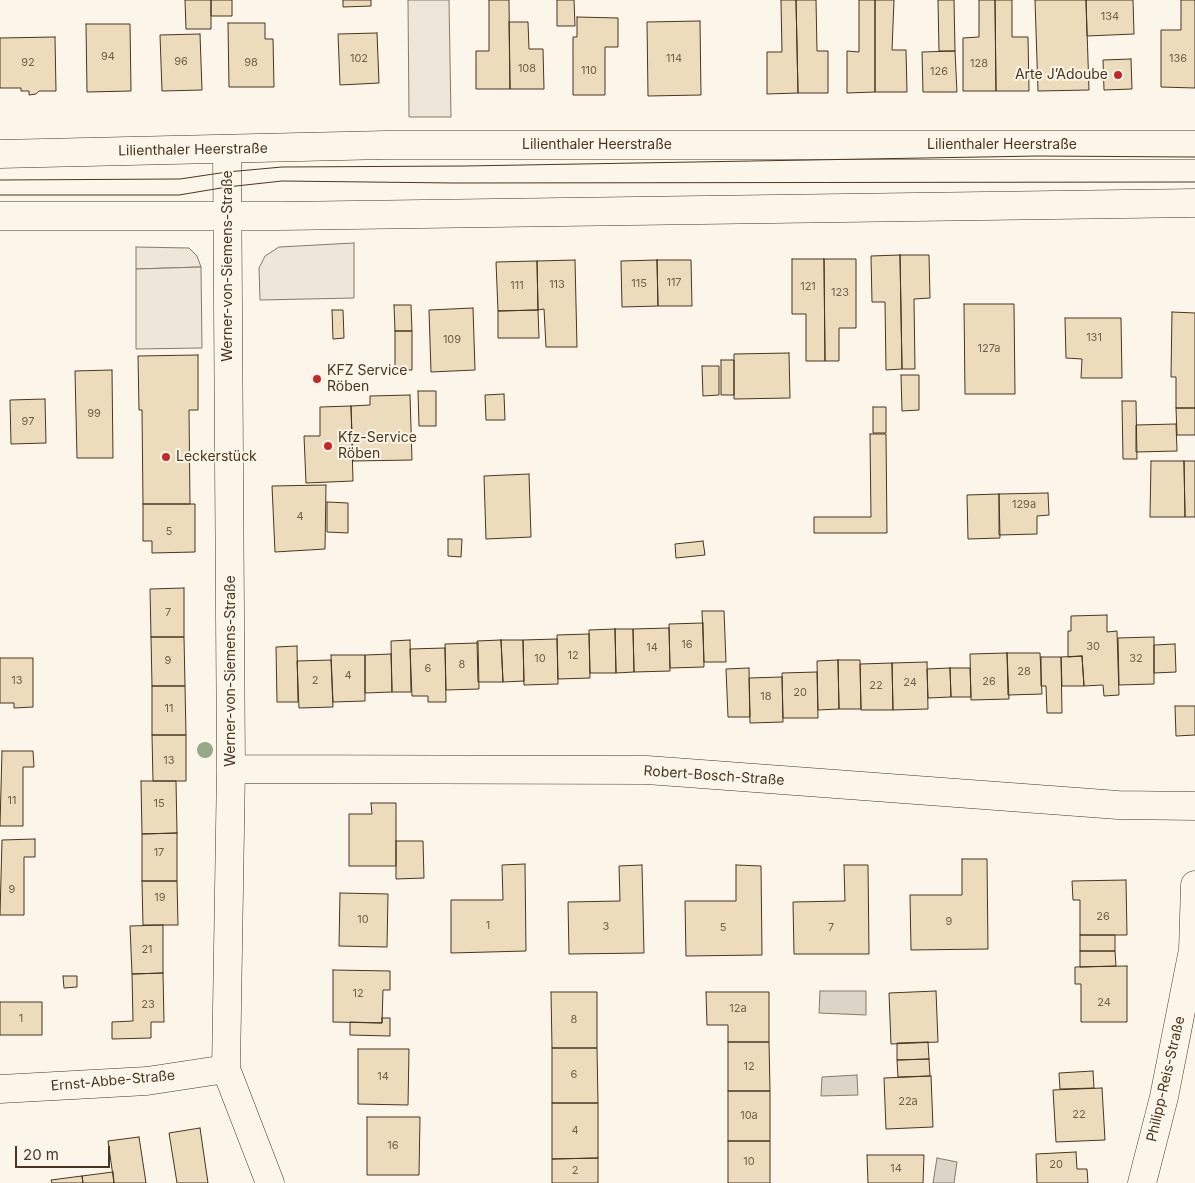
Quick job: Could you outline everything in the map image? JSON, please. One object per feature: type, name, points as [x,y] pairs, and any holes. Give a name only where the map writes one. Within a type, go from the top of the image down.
[{"type":"street","name":"Lilienthaler Heerstraße","points":[[0,154],[413,145],[1195,145]]},
{"type":"street","name":"Werner-von-Siemens-Straße","points":[[227,150],[231,770],[226,1069],[270,1183]]},
{"type":"street","points":[[0,216],[1195,203]]},
{"type":"street","name":"Robert-Bosch-Straße","points":[[231,770],[648,770],[1118,805],[1195,806]]},
{"type":"street","name":"Philipp-Reis-Straße","points":[[1142,1183],[1164,1096],[1193,950],[1195,885]]},
{"type":"street","name":"Ernst-Abbe-Straße","points":[[0,1089],[147,1081],[226,1069]]},
{"type":"shaded area","points":[[408,0],[449,0],[451,117],[409,117]]},
{"type":"shaded area","points":[[354,243],[354,298],[260,300],[259,268],[265,256],[279,247]]},
{"type":"shaded area","points":[[136,247],[189,248],[197,256],[201,267],[136,269]]},
{"type":"shaded area","points":[[201,267],[202,348],[136,349],[136,269]]},
{"type":"shaded area","points":[[820,991],[866,991],[866,1015],[819,1013]]},
{"type":"shaded area","points":[[857,1075],[858,1095],[821,1096],[822,1077]]},
{"type":"shaded area","points":[[937,1158],[957,1162],[954,1183],[933,1183]]},
{"type":"building","points":[[185,0],[211,0],[211,29],[186,29]]},
{"type":"building","points":[[211,0],[232,0],[232,16],[211,16]]},
{"type":"building","points":[[343,0],[371,0],[371,6],[343,7]]},
{"type":"building","points":[[489,0],[509,0],[510,89],[476,89],[476,51],[489,51]]},
{"type":"building","points":[[557,0],[574,0],[575,26],[557,26]]},
{"type":"building","points":[[781,0],[796,0],[798,93],[767,94],[767,52],[782,52]]},
{"type":"building","points":[[796,0],[816,0],[817,51],[828,51],[828,93],[798,93]]},
{"type":"building","points":[[859,0],[875,0],[875,92],[847,93],[847,51],[859,52]]},
{"type":"building","points":[[875,0],[894,0],[892,50],[906,50],[907,92],[875,92]]},
{"type":"building","points":[[938,0],[954,0],[955,51],[939,51]]},
{"type":"building","points":[[979,0],[995,0],[996,91],[963,91],[963,38],[979,37]]},
{"type":"building","points":[[995,0],[1012,0],[1012,37],[1028,37],[1029,91],[996,91]]},
{"type":"building","points":[[1035,0],[1086,0],[1089,90],[1038,91]]},
{"type":"building","points":[[1086,0],[1133,0],[1134,34],[1087,36]]},
{"type":"building","points":[[1181,0],[1195,0],[1195,88],[1161,87],[1161,30],[1181,30]]},
{"type":"building","points":[[577,17],[618,18],[618,47],[605,47],[605,95],[573,95],[573,37],[577,37]]},
{"type":"building","points":[[700,21],[701,95],[648,96],[647,22]]},
{"type":"building","points":[[509,22],[528,22],[529,49],[543,49],[544,89],[510,89]]},
{"type":"building","points":[[228,23],[265,23],[265,39],[273,39],[274,87],[229,87]]},
{"type":"building","points":[[86,24],[130,24],[131,91],[87,92]]},
{"type":"building","points":[[377,33],[379,83],[340,85],[338,34]]},
{"type":"building","points":[[200,34],[202,90],[162,91],[160,35]]},
{"type":"building","points":[[55,37],[56,91],[39,91],[36,94],[29,95],[29,91],[21,91],[21,88],[0,88],[0,38]]},
{"type":"building","points":[[955,51],[957,92],[923,92],[922,52]]},
{"type":"building","name":"Arte J’Adoube","points":[[1131,59],[1132,89],[1104,90],[1103,60]]},
{"type":"building","points":[[900,255],[902,369],[886,370],[885,302],[872,302],[871,256]]},
{"type":"building","points":[[900,255],[929,255],[930,298],[914,299],[915,369],[902,369]]},
{"type":"building","points":[[792,259],[824,259],[825,361],[806,361],[806,314],[792,314]]},
{"type":"building","points":[[824,259],[856,259],[856,328],[839,328],[839,361],[825,361]]},
{"type":"building","points":[[575,260],[577,347],[546,347],[544,309],[538,310],[537,261]]},
{"type":"building","points":[[657,260],[658,306],[622,307],[621,261]]},
{"type":"building","points":[[657,260],[691,260],[692,306],[658,306]]},
{"type":"building","points":[[537,261],[538,310],[498,311],[496,262]]},
{"type":"building","points":[[964,304],[1014,304],[1015,394],[965,394]]},
{"type":"building","points":[[394,305],[411,305],[412,331],[395,331]]},
{"type":"building","points":[[473,308],[475,370],[431,372],[429,310]]},
{"type":"building","points":[[332,310],[343,310],[344,338],[333,339]]},
{"type":"building","points":[[538,310],[539,338],[498,338],[498,311]]},
{"type":"building","points":[[1172,312],[1195,313],[1195,408],[1176,408],[1176,377],[1171,377]]},
{"type":"building","points":[[1065,318],[1121,318],[1122,378],[1081,378],[1082,359],[1066,358]]},
{"type":"building","points":[[395,331],[412,331],[412,370],[395,370]]},
{"type":"building","points":[[789,353],[790,398],[734,399],[734,354]]},
{"type":"building","name":"Leckerstück","points":[[198,355],[198,410],[189,410],[190,504],[143,504],[142,410],[139,410],[138,356]]},
{"type":"building","points":[[721,360],[734,360],[734,395],[721,395]]},
{"type":"building","points":[[702,366],[719,366],[719,395],[703,396]]},
{"type":"building","points":[[112,370],[113,458],[77,458],[75,371]]},
{"type":"building","points":[[901,375],[919,375],[919,410],[902,411]]},
{"type":"building","points":[[418,391],[436,391],[436,426],[419,426]]},
{"type":"building","points":[[504,394],[505,420],[486,420],[485,395]]},
{"type":"building","points":[[410,395],[412,460],[353,461],[351,406],[370,405],[370,396]]},
{"type":"building","points":[[45,399],[46,443],[11,444],[10,400]]},
{"type":"building","points":[[1122,401],[1136,401],[1137,459],[1123,459]]},
{"type":"building","name":"Kfz-Service Röben","points":[[351,406],[353,481],[306,483],[304,436],[320,436],[320,407]]},
{"type":"building","points":[[873,407],[886,407],[886,433],[873,433]]},
{"type":"building","points":[[1176,408],[1195,408],[1195,435],[1177,435]]},
{"type":"building","points":[[1176,424],[1177,451],[1136,452],[1136,425]]},
{"type":"building","points":[[870,434],[886,434],[887,533],[814,533],[814,517],[871,517]]},
{"type":"building","points":[[1151,461],[1184,461],[1185,517],[1150,517]]},
{"type":"building","points":[[1184,461],[1195,461],[1195,517],[1185,517]]},
{"type":"building","points":[[529,474],[531,537],[486,539],[484,476]]},
{"type":"building","points":[[326,485],[325,549],[275,552],[272,486]]},
{"type":"building","points":[[1048,493],[1049,515],[1037,516],[1037,534],[999,535],[999,494]]},
{"type":"building","points":[[999,494],[1000,538],[968,539],[967,495]]},
{"type":"building","points":[[327,502],[348,503],[348,533],[327,532]]},
{"type":"building","points":[[143,504],[195,504],[195,552],[152,553],[152,541],[143,541]]},
{"type":"building","points":[[448,539],[462,539],[461,557],[448,556]]},
{"type":"building","points":[[703,541],[705,555],[676,558],[675,544]]},
{"type":"building","points":[[184,588],[184,637],[151,637],[150,589]]},
{"type":"building","points":[[702,611],[724,611],[726,662],[704,662]]},
{"type":"building","points":[[1107,615],[1107,632],[1117,631],[1119,695],[1104,696],[1103,685],[1084,686],[1082,656],[1068,657],[1068,631],[1071,631],[1071,616]]},
{"type":"building","points":[[703,623],[704,667],[670,668],[669,624]]},
{"type":"building","points":[[669,628],[670,671],[634,672],[633,629]]},
{"type":"building","points":[[615,629],[633,629],[634,672],[616,673]]},
{"type":"building","points":[[615,629],[616,673],[590,673],[589,630]]},
{"type":"building","points":[[589,634],[590,678],[558,679],[557,635]]},
{"type":"building","points":[[151,637],[184,637],[185,686],[152,686]]},
{"type":"building","points":[[1154,637],[1154,684],[1119,685],[1118,638]]},
{"type":"building","points":[[557,639],[558,684],[524,685],[523,640]]},
{"type":"building","points":[[410,640],[411,692],[392,692],[391,641]]},
{"type":"building","points":[[501,640],[523,640],[524,681],[503,682]]},
{"type":"building","points":[[501,640],[503,682],[478,682],[477,641]]},
{"type":"building","points":[[478,643],[479,689],[446,690],[445,644]]},
{"type":"building","points":[[1175,644],[1176,672],[1154,673],[1154,645]]},
{"type":"building","points":[[297,646],[298,702],[277,702],[276,647]]},
{"type":"building","points":[[445,648],[446,702],[428,702],[428,696],[412,696],[410,649]]},
{"type":"building","points":[[1007,653],[1009,699],[971,700],[970,654]]},
{"type":"building","points":[[1007,653],[1040,653],[1042,694],[1008,695]]},
{"type":"building","points":[[391,654],[392,692],[365,693],[365,655]]},
{"type":"building","points":[[331,655],[365,655],[365,701],[333,702]]},
{"type":"building","points":[[1082,656],[1084,686],[1062,686],[1061,657]]},
{"type":"building","points":[[1041,657],[1061,657],[1062,713],[1047,713],[1046,686],[1041,686]]},
{"type":"building","points":[[0,658],[33,658],[33,707],[14,708],[14,703],[0,703]]},
{"type":"building","points":[[331,660],[333,707],[299,708],[297,661]]},
{"type":"building","points":[[838,660],[839,709],[818,710],[817,661]]},
{"type":"building","points":[[838,660],[860,660],[861,709],[839,709]]},
{"type":"building","points":[[927,662],[928,709],[893,710],[892,663]]},
{"type":"building","points":[[892,663],[893,710],[861,710],[860,664]]},
{"type":"building","points":[[749,668],[750,717],[728,717],[726,669]]},
{"type":"building","points":[[950,668],[970,668],[971,697],[951,697]]},
{"type":"building","points":[[950,668],[951,697],[928,698],[927,669]]},
{"type":"building","points":[[817,672],[818,718],[783,718],[782,673]]},
{"type":"building","points":[[782,677],[783,722],[750,723],[749,678]]},
{"type":"building","points":[[152,686],[185,686],[186,735],[152,735]]},
{"type":"building","points":[[1175,706],[1195,706],[1195,735],[1176,736]]},
{"type":"building","points":[[152,735],[186,735],[186,781],[153,781]]},
{"type":"building","points":[[2,751],[33,751],[34,767],[23,767],[23,826],[0,826]]},
{"type":"building","points":[[141,781],[176,781],[177,833],[142,834]]},
{"type":"building","points":[[371,803],[396,803],[396,866],[349,866],[349,814],[372,814]]},
{"type":"building","points":[[177,833],[177,881],[142,881],[142,834]]},
{"type":"building","points":[[35,839],[35,857],[24,857],[24,915],[0,915],[2,840]]},
{"type":"building","points":[[396,841],[423,841],[424,878],[396,879]]},
{"type":"building","points":[[962,859],[987,859],[988,949],[911,950],[910,895],[962,895]]},
{"type":"building","points":[[525,864],[526,951],[451,953],[451,900],[503,900],[502,865]]},
{"type":"building","points":[[642,865],[644,953],[569,954],[568,902],[620,901],[619,866]]},
{"type":"building","points":[[736,865],[761,866],[762,955],[686,956],[685,901],[736,901]]},
{"type":"building","points":[[844,865],[868,865],[869,954],[794,954],[793,902],[845,901]]},
{"type":"building","points":[[1126,880],[1127,935],[1080,935],[1080,900],[1073,900],[1072,881]]},
{"type":"building","points":[[142,881],[177,881],[178,925],[143,925]]},
{"type":"building","points":[[340,893],[388,894],[387,947],[339,946]]},
{"type":"building","points":[[163,925],[163,973],[132,974],[130,926]]},
{"type":"building","points":[[1080,935],[1115,935],[1115,951],[1080,951]]},
{"type":"building","points":[[1080,951],[1115,951],[1116,966],[1080,967]]},
{"type":"building","points":[[1127,966],[1127,1022],[1081,1022],[1081,984],[1075,984],[1075,967]]},
{"type":"building","points":[[333,970],[390,971],[390,990],[383,990],[382,1023],[333,1022]]},
{"type":"building","points":[[163,973],[164,1022],[151,1022],[151,1038],[112,1039],[112,1022],[133,1021],[132,974]]},
{"type":"building","points":[[63,976],[77,976],[77,987],[64,988]]},
{"type":"building","points":[[936,991],[938,1042],[891,1044],[889,993]]},
{"type":"building","points":[[551,992],[597,992],[597,1048],[552,1048]]},
{"type":"building","points":[[706,992],[769,992],[769,1042],[728,1042],[728,1025],[707,1025]]},
{"type":"building","points":[[0,1002],[42,1002],[42,1035],[0,1035]]},
{"type":"building","points":[[382,1018],[390,1018],[390,1036],[350,1035],[350,1022],[382,1023]]},
{"type":"building","points":[[728,1042],[769,1042],[770,1091],[728,1091]]},
{"type":"building","points":[[928,1042],[929,1059],[897,1060],[897,1043]]},
{"type":"building","points":[[552,1048],[597,1048],[598,1103],[552,1103]]},
{"type":"building","points":[[358,1049],[409,1049],[408,1105],[358,1104]]},
{"type":"building","points":[[929,1059],[930,1076],[898,1077],[897,1060]]},
{"type":"building","points":[[1093,1071],[1094,1088],[1060,1089],[1059,1073]]},
{"type":"building","points":[[931,1076],[933,1127],[886,1129],[884,1078]]},
{"type":"building","points":[[1102,1088],[1105,1140],[1056,1142],[1053,1090]]},
{"type":"building","points":[[728,1091],[770,1091],[770,1141],[728,1141]]},
{"type":"building","points":[[552,1103],[598,1103],[598,1158],[552,1159]]},
{"type":"building","points":[[367,1117],[420,1117],[419,1175],[367,1175]]},
{"type":"building","points":[[200,1128],[208,1183],[177,1183],[169,1133]]},
{"type":"building","points":[[139,1137],[146,1183],[114,1183],[108,1141]]},
{"type":"building","points":[[728,1141],[770,1141],[770,1183],[728,1183]]},
{"type":"building","points":[[1076,1152],[1077,1169],[1087,1169],[1088,1183],[1037,1183],[1036,1154]]},
{"type":"building","points":[[867,1155],[924,1155],[923,1183],[868,1183]]},
{"type":"building","points":[[598,1158],[598,1183],[552,1183],[552,1159]]},
{"type":"building","points":[[113,1172],[114,1183],[83,1183],[82,1176]]},
{"type":"building","points":[[82,1176],[83,1183],[52,1183],[51,1180]]},
{"type":"tram line","points":[[0,180],[180,179],[282,167],[465,166],[1038,156],[1195,157]]},
{"type":"tram line","points":[[0,195],[179,195],[282,181],[453,183],[1195,182]]},
{"type":"place","name":"Arte J’Adoube","points":[[1118,75]]},
{"type":"place","name":"KFZ Service Röben","points":[[317,379]]},
{"type":"place","name":"Kfz-Service Röben","points":[[328,446]]},
{"type":"place","name":"Leckerstück","points":[[166,457]]}]
